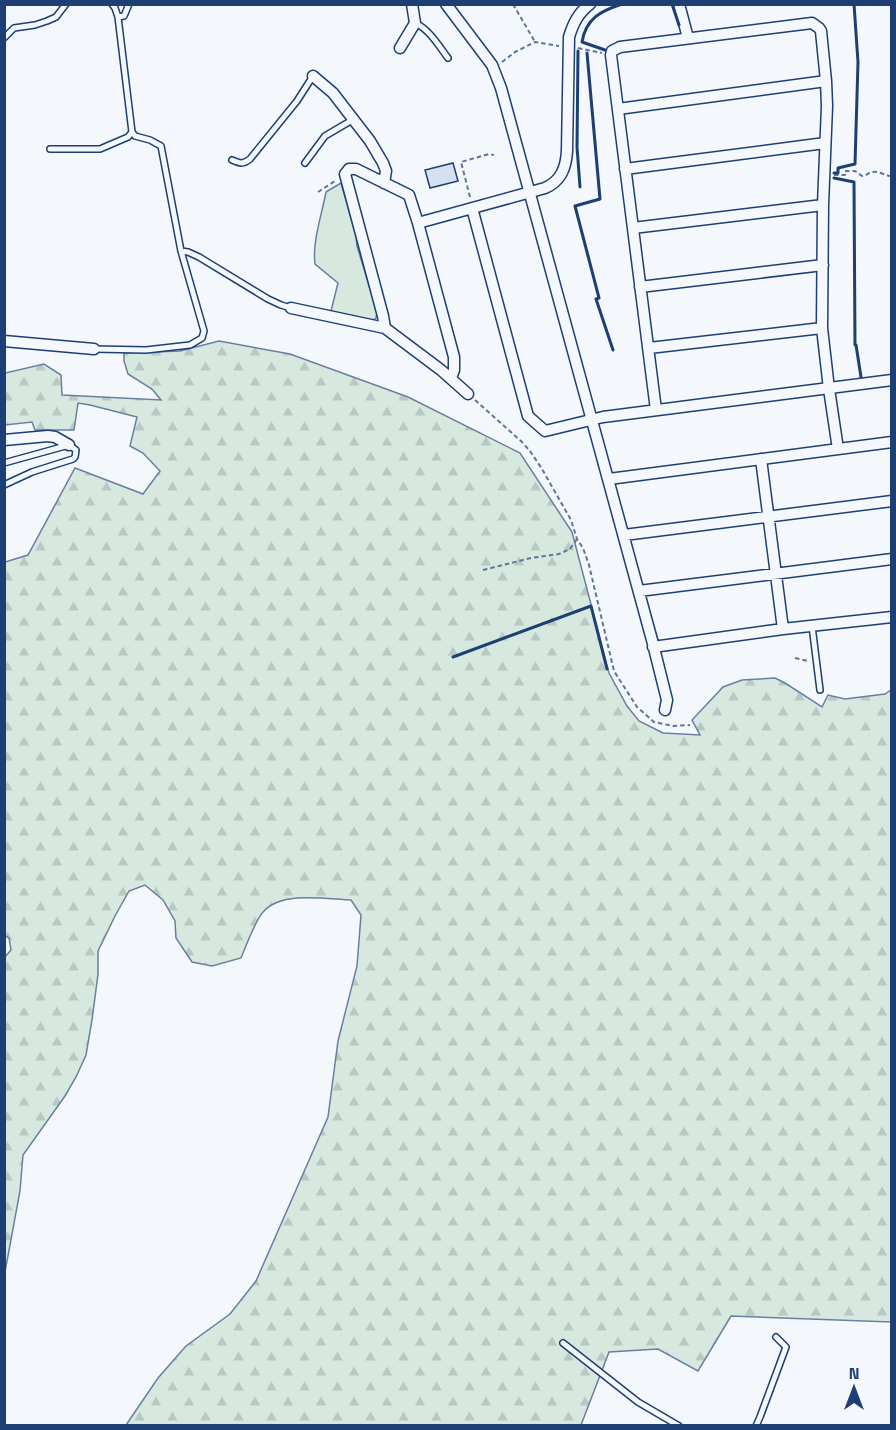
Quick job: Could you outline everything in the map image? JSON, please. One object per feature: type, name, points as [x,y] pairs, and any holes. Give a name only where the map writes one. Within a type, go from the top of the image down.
[{"type":"street","points":[[400,48],[415,23],[412,4]]},
{"type":"street","points":[[446,4],[494,68],[504,96],[639,591],[667,703],[665,710]]},
{"type":"street","points":[[418,223],[472,204],[530,193],[554,183],[562,174],[566,167],[567,151],[569,37],[578,16],[590,4]]},
{"type":"street","points":[[679,4],[688,38]]},
{"type":"street","points":[[656,410],[610,55],[612,51],[621,47],[812,23],[821,32],[826,81],[822,328],[838,449]]},
{"type":"street","points":[[313,76],[333,93],[370,141],[386,171],[384,183]]},
{"type":"street","points":[[618,108],[826,81]]},
{"type":"street","points":[[625,168],[825,143]]},
{"type":"street","points":[[385,328],[345,174],[349,169],[356,169],[409,195],[454,357],[454,370],[451,378]]},
{"type":"street","points":[[472,204],[528,416],[545,431],[592,420],[656,410],[891,380]]},
{"type":"street","points":[[633,228],[823,205]]},
{"type":"street","points":[[640,287],[823,265]]},
{"type":"street","points":[[291,308],[385,328],[451,378],[468,394]]},
{"type":"street","points":[[649,348],[822,328]]},
{"type":"street","points":[[4,341],[94,349]]},
{"type":"street","points":[[4,440],[48,436],[56,437],[69,445]]},
{"type":"street","points":[[609,479],[891,442]]},
{"type":"street","points":[[761,459],[783,629]]},
{"type":"street","points":[[624,535],[891,501]]},
{"type":"street","points":[[639,591],[891,559]]},
{"type":"street","points":[[653,647],[891,617]]},
{"type":"lane","points":[[4,38],[14,28],[36,25],[56,17],[66,4]]},
{"type":"lane","points":[[94,349],[146,350],[190,345],[202,338],[204,331],[182,251],[161,146],[135,136],[132,132],[118,17],[116,8],[112,4]]},
{"type":"lane","points":[[118,17],[124,16],[129,4]]},
{"type":"lane","points":[[415,23],[432,37],[448,57]]},
{"type":"lane","points":[[232,160],[246,163],[250,159],[297,101],[313,76]]},
{"type":"lane","points":[[305,163],[325,136],[354,119]]},
{"type":"lane","points":[[50,149],[100,149],[128,137],[132,132]]},
{"type":"lane","points":[[182,251],[199,256],[268,299],[291,308]]},
{"type":"lane","points":[[4,463],[69,445],[76,450],[73,459],[32,472],[4,485]]},
{"type":"lane","points":[[812,626],[820,690]]},
{"type":"lane","points":[[756,1425],[786,1347],[776,1337]]},
{"type":"lane","points":[[562,1343],[638,1402],[679,1425]]},
{"type":"path","points":[[513,4],[535,42]]},
{"type":"path","points":[[503,62],[515,52],[535,42],[562,46]]},
{"type":"path","points":[[583,49],[605,54]]},
{"type":"path","points":[[472,204],[462,162],[494,154]]},
{"type":"path","points":[[831,175],[844,175],[844,171],[855,171],[862,176],[879,172],[890,176]]},
{"type":"path","points":[[318,192],[345,174]]},
{"type":"path","points":[[468,394],[530,451],[571,520],[589,565],[614,671],[637,707],[654,722],[673,726],[690,725]]},
{"type":"path","points":[[483,570],[531,558],[560,554],[570,549],[577,539]]},
{"type":"path","points":[[795,658],[816,662]]},
{"type":"green space","points":[[341,183],[377,312],[376,318],[371,321],[331,311],[338,283],[315,264],[316,237],[326,192]]},
{"type":"green space","points":[[219,341],[290,354],[408,397],[520,453],[572,532],[609,673],[627,706],[639,721],[663,733],[700,735],[692,720],[723,687],[742,680],[775,678],[822,707],[828,695],[845,699],[885,694],[891,690],[891,1322],[731,1316],[698,1371],[658,1349],[609,1352],[581,1425],[126,1425],[158,1378],[186,1346],[230,1314],[256,1281],[328,1117],[338,1041],[357,966],[361,915],[351,900],[293,898],[282,901],[272,905],[261,914],[241,958],[212,966],[192,962],[176,938],[175,921],[163,900],[145,885],[129,891],[98,951],[98,974],[86,1055],[65,1096],[23,1155],[20,1191],[5,1272],[4,958],[11,950],[9,938],[4,935],[5,562],[28,555],[75,468],[143,494],[160,471],[143,453],[130,446],[137,417],[78,403],[74,430],[35,430],[32,422],[5,425],[5,373],[44,364],[61,375],[62,395],[161,400],[152,389],[128,374],[124,353],[180,351]]},
{"type":"building","points":[[453,163],[458,181],[430,188],[425,170]]},
{"type":"wall","points":[[605,50],[582,42],[584,34],[596,17],[622,4]]},
{"type":"wall","points":[[672,4],[679,25]]},
{"type":"wall","points":[[834,173],[838,173],[838,168],[855,164],[858,62],[854,4]]},
{"type":"wall","points":[[578,51],[577,147],[580,187]]},
{"type":"wall","points":[[587,53],[600,199],[575,206],[599,298],[596,299],[613,350]]},
{"type":"wall","points":[[834,178],[854,182],[855,345],[861,377]]},
{"type":"wall","points":[[453,657],[591,606],[607,669]]}]
